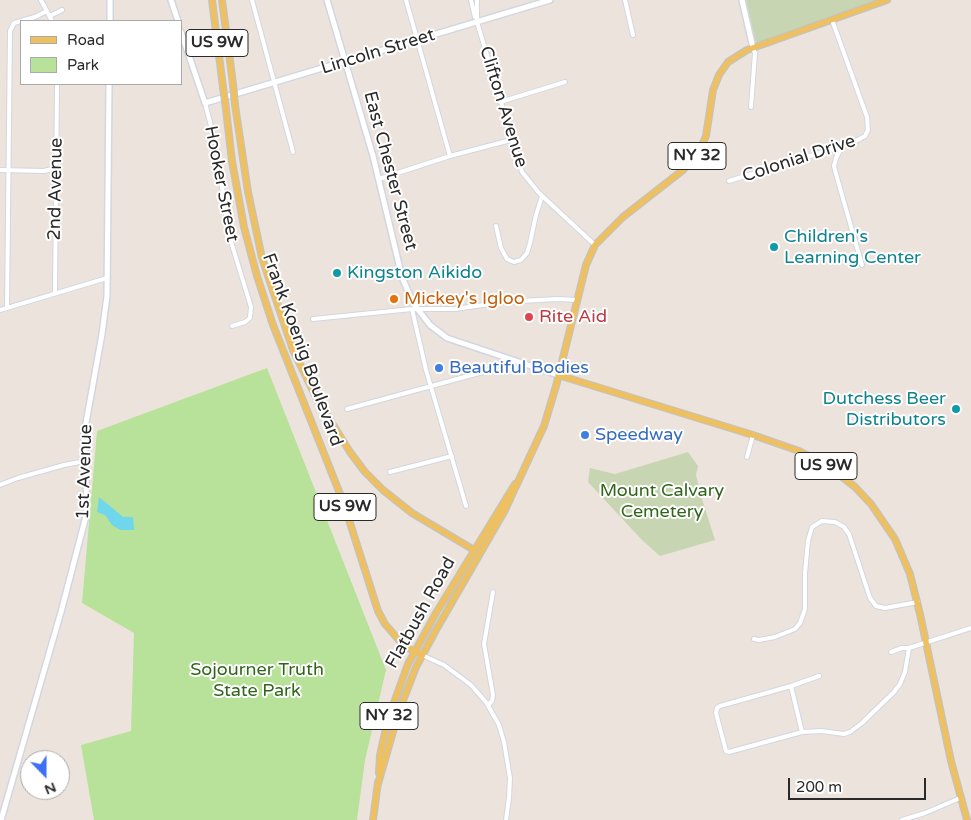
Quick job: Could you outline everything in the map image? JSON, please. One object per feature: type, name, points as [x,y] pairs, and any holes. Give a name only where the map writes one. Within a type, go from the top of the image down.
[{"type":"main road","name":"Frank Koenig Boulevard","points":[[212,0],[230,152],[244,228],[268,309],[344,504],[378,611],[393,634],[414,652],[422,655]]},
{"type":"main road","name":"Frank Koenig Boulevard","points":[[222,0],[245,176],[262,258],[294,350],[320,405],[353,457],[383,490],[412,513],[474,550]]},
{"type":"main road","name":"NY 32","points":[[558,375],[586,265],[595,245],[630,211],[694,159],[704,143],[713,90],[724,68],[734,57],[753,48],[887,0]]},
{"type":"main road","name":"Flatbush Road","points":[[378,784],[403,700],[422,655],[507,507],[540,437],[558,375]]},
{"type":"main road","name":"US 9W","points":[[558,375],[799,451],[819,461],[846,480],[878,512],[895,539],[908,566],[918,602],[960,798],[967,820]]},
{"type":"main road","name":"Flatbush Road","points":[[373,820],[380,755],[388,719],[399,685],[414,652],[524,469]]},
{"type":"main road","points":[[474,550],[477,560]]},
{"type":"street","points":[[41,0],[51,19],[62,10]]},
{"type":"street","points":[[110,0],[110,20]]},
{"type":"street","points":[[171,0],[178,20]]},
{"type":"street","points":[[252,0],[293,152]]},
{"type":"street","name":"East Chester Street","points":[[327,0],[379,179],[402,277],[414,309],[431,387],[466,506]]},
{"type":"street","points":[[406,0],[450,156]]},
{"type":"street","points":[[471,0],[477,22]]},
{"type":"street","name":"Clifton Avenue","points":[[477,0],[477,22],[522,172],[542,196],[595,245]]},
{"type":"street","name":"Lincoln Street","points":[[204,103],[550,0]]},
{"type":"street","points":[[625,0],[633,35]]},
{"type":"street","points":[[742,0],[755,53],[751,107]]},
{"type":"street","points":[[22,20],[35,17],[47,11]]},
{"type":"street","name":"Colonial Drive","points":[[729,181],[842,146],[865,136],[868,124],[832,20]]},
{"type":"street","points":[[7,308],[10,32],[14,22],[20,21]]},
{"type":"street","name":"Hooker Street","points":[[182,35],[216,145],[229,235],[251,307],[250,318],[246,322],[232,326]]},
{"type":"street","points":[[500,102],[565,82]]},
{"type":"street","name":"2nd Avenue","points":[[54,293],[57,85]]},
{"type":"street","name":"1st Avenue","points":[[1,820],[61,612],[84,525],[87,505],[84,428],[102,334],[107,278],[109,85]]},
{"type":"street","points":[[379,179],[450,156],[511,140]]},
{"type":"street","points":[[842,146],[834,166],[862,265]]},
{"type":"street","points":[[0,170],[44,171],[56,168]]},
{"type":"street","points":[[496,226],[501,248],[507,259],[514,262],[521,260],[527,253],[542,196]]},
{"type":"street","points":[[0,310],[107,278]]},
{"type":"street","points":[[312,319],[414,309],[455,309],[504,302],[557,299],[578,300]]},
{"type":"street","name":"East Chester Street","points":[[414,309],[447,338],[558,375]]},
{"type":"street","points":[[347,408],[491,370],[507,359]]},
{"type":"street","points":[[747,457],[753,436]]},
{"type":"street","points":[[390,472],[452,456]]},
{"type":"street","points":[[0,485],[64,464],[85,461]]},
{"type":"street","points":[[754,640],[775,637],[796,628],[800,623],[805,609],[805,573],[808,540],[812,527],[822,521],[835,522],[844,527],[849,534],[870,598],[876,606],[885,608],[918,602]]},
{"type":"street","points":[[488,705],[493,695],[484,644],[493,592]]},
{"type":"street","points":[[891,652],[971,628]]},
{"type":"street","points":[[819,676],[720,706],[716,714],[726,750],[729,752],[802,732],[821,731],[844,734],[850,732],[862,723],[900,684],[905,672],[909,648]]},
{"type":"street","points":[[422,655],[466,680],[488,705],[504,742],[510,778],[506,820]]},
{"type":"street","points":[[791,686],[802,732]]},
{"type":"street","points":[[902,820],[925,813],[960,798]]},
{"type":"green space","points":[[746,0],[876,0],[757,43]]},
{"type":"green space","name":"Sojourner Truth State Park","points":[[267,368],[386,670],[365,760],[357,820],[94,820],[81,745],[131,731],[134,633],[82,603],[97,431]]},
{"type":"green space","name":"Mount Calvary Cemetery","points":[[688,452],[698,466],[696,475],[715,540],[660,556],[642,540],[588,482],[590,468],[615,474]]},
{"type":"water","points":[[99,497],[123,517],[133,517],[134,530],[120,530],[112,525],[105,515],[97,512]]},
{"type":"place","name":"Children's Learning Center","points":[[774,247]]},
{"type":"place","name":"Kingston Aikido","points":[[337,273]]},
{"type":"place","name":"Mickey's Igloo","points":[[394,299]]},
{"type":"place","name":"Rite Aid","points":[[529,317]]},
{"type":"place","name":"Beautiful Bodies","points":[[439,368]]},
{"type":"place","name":"Dutchess Beer Distributors","points":[[956,409]]},
{"type":"place","name":"Speedway","points":[[585,435]]}]
